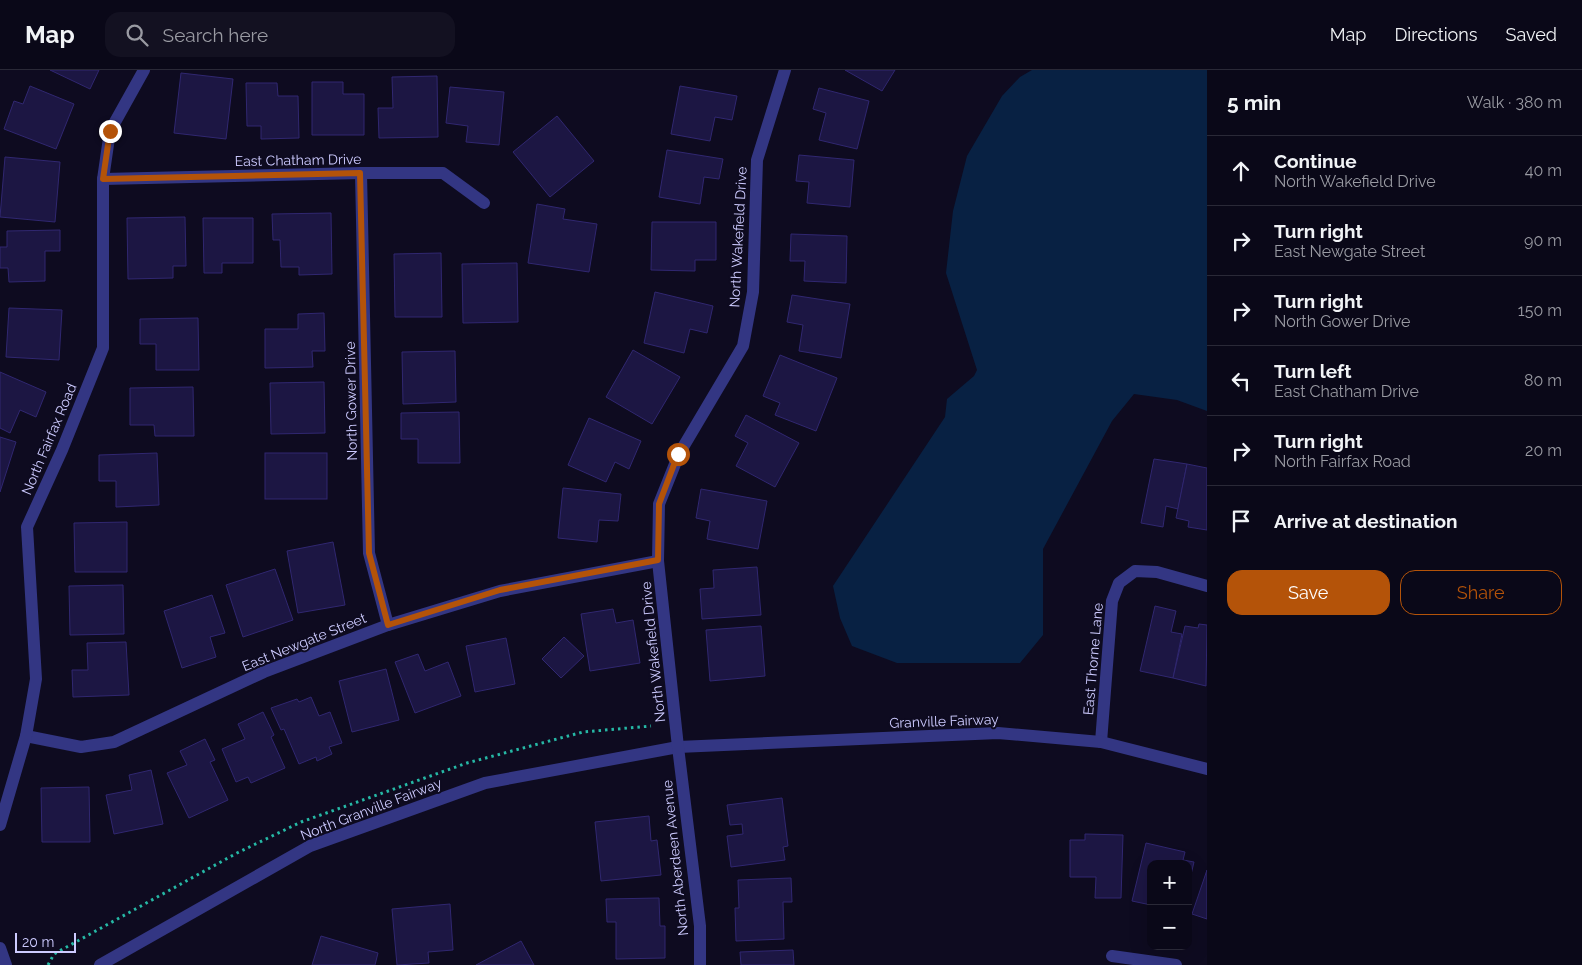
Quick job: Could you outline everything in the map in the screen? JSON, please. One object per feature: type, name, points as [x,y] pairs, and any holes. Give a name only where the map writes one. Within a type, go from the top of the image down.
[{"type":"street","name":"North Fairfax Road","points":[[0,825],[26,736],[36,679],[27,527],[62,450],[103,348],[103,179],[110,131],[144,70]]},
{"type":"street","name":"North Wakefield Drive","points":[[678,747],[658,560],[659,504],[678,454],[743,346],[752,292],[757,160],[785,70]]},
{"type":"street","name":"North Gower Drive","points":[[360,173],[369,553],[388,625]]},
{"type":"street","name":"East Chatham Drive","points":[[103,179],[443,173],[484,203]]},
{"type":"street","name":"East Newgate Street","points":[[26,736],[81,747],[114,742],[264,672],[388,625],[500,590],[658,560]]},
{"type":"street","name":"East Thorne Lane","points":[[1101,742],[1112,601],[1119,583],[1135,571],[1157,572],[1207,586]]},
{"type":"street","name":"Granville Fairway","points":[[678,747],[998,733],[1101,742],[1207,769]]},
{"type":"street","name":"North Granville Fairway","points":[[100,965],[310,846],[485,783],[678,747]]},
{"type":"street","name":"North Aberdeen Avenue","points":[[678,747],[700,926],[700,965]]},
{"type":"street","points":[[0,948],[6,965]]},
{"type":"street","points":[[1112,956],[1176,965]]},
{"type":"water","points":[[1032,70],[1207,70],[1207,411],[1177,400],[1134,394],[1112,421],[1043,549],[1043,635],[1020,663],[897,663],[852,646],[840,618],[833,586],[945,417],[947,399],[974,376],[977,370],[946,273],[953,211],[967,156],[1002,96],[1020,77]]},
{"type":"building","points":[[50,70],[99,70],[90,89]]},
{"type":"building","points":[[845,70],[895,70],[882,91]]},
{"type":"building","points":[[181,73],[233,79],[226,139],[174,133]]},
{"type":"building","points":[[437,76],[438,137],[379,138],[378,108],[393,108],[392,77]]},
{"type":"building","points":[[312,82],[343,82],[343,94],[364,94],[364,135],[312,135]]},
{"type":"building","points":[[246,83],[277,83],[278,96],[298,96],[299,138],[261,139],[261,126],[247,126]]},
{"type":"building","points":[[30,86],[74,104],[56,149],[4,129],[14,101],[23,104]]},
{"type":"building","points":[[680,86],[737,96],[732,120],[715,117],[710,141],[671,134]]},
{"type":"building","points":[[450,87],[504,92],[499,145],[466,142],[468,126],[446,123]]},
{"type":"building","points":[[819,88],[869,101],[857,149],[819,140],[826,113],[813,109]]},
{"type":"building","points":[[557,116],[594,161],[550,197],[513,152]]},
{"type":"building","points":[[667,150],[723,159],[719,179],[704,177],[700,204],[659,197]]},
{"type":"building","points":[[799,155],[854,160],[850,207],[807,203],[809,182],[796,181]]},
{"type":"building","points":[[5,157],[60,162],[55,222],[0,217]]},
{"type":"building","points":[[537,204],[565,209],[563,219],[597,224],[589,272],[528,263]]},
{"type":"building","points":[[331,213],[332,274],[299,275],[299,267],[281,267],[280,240],[273,240],[272,214]]},
{"type":"building","points":[[185,217],[186,266],[173,266],[173,278],[128,279],[127,218]]},
{"type":"building","points":[[203,218],[253,218],[253,263],[222,263],[222,273],[204,273]]},
{"type":"building","points":[[652,222],[716,222],[716,260],[695,260],[695,271],[651,270]]},
{"type":"building","points":[[60,230],[60,251],[45,251],[45,281],[9,282],[8,268],[0,268],[0,247],[7,247],[7,231]]},
{"type":"building","points":[[791,234],[847,236],[846,283],[804,281],[805,261],[790,261]]},
{"type":"building","points":[[441,253],[442,317],[395,317],[394,254]]},
{"type":"building","points":[[517,263],[518,322],[463,323],[462,264]]},
{"type":"building","points":[[655,292],[713,306],[707,333],[690,329],[684,353],[644,343]]},
{"type":"building","points":[[792,295],[850,304],[841,358],[799,351],[803,325],[787,322]]},
{"type":"building","points":[[9,308],[62,310],[59,360],[6,357]]},
{"type":"building","points":[[324,313],[325,351],[312,351],[313,367],[265,368],[265,329],[298,329],[298,314]]},
{"type":"building","points":[[198,318],[199,370],[156,370],[156,344],[140,344],[140,319]]},
{"type":"building","points":[[633,350],[680,377],[652,424],[606,397]]},
{"type":"building","points":[[455,351],[456,402],[403,404],[402,352]]},
{"type":"building","points":[[780,355],[837,378],[816,431],[775,415],[780,403],[763,396]]},
{"type":"building","points":[[0,372],[46,392],[36,417],[20,410],[10,433],[0,428]]},
{"type":"building","points":[[324,382],[325,433],[271,434],[270,383]]},
{"type":"building","points":[[193,387],[194,436],[155,436],[154,425],[130,425],[130,388]]},
{"type":"building","points":[[459,412],[460,463],[418,463],[418,439],[401,439],[401,413]]},
{"type":"building","points":[[746,415],[799,443],[775,487],[736,466],[748,443],[735,436]]},
{"type":"building","points":[[589,418],[641,441],[629,469],[615,462],[606,482],[568,465]]},
{"type":"building","points":[[0,437],[16,442],[0,492]]},
{"type":"building","points":[[157,453],[159,505],[116,507],[116,481],[99,481],[99,455]]},
{"type":"building","points":[[265,453],[327,453],[327,499],[265,499]]},
{"type":"building","points":[[1154,459],[1187,464],[1178,509],[1166,506],[1163,527],[1141,523]]},
{"type":"building","points":[[1187,464],[1207,468],[1207,530],[1188,527],[1189,521],[1176,518]]},
{"type":"building","points":[[563,488],[621,494],[618,521],[599,520],[597,542],[558,538]]},
{"type":"building","points":[[701,489],[767,501],[758,549],[707,539],[710,521],[696,518]]},
{"type":"building","points":[[127,522],[127,572],[75,572],[74,523]]},
{"type":"building","points":[[333,542],[345,605],[298,613],[287,551]]},
{"type":"building","points":[[757,567],[761,615],[702,619],[700,589],[714,588],[713,570]]},
{"type":"building","points":[[275,569],[293,620],[243,637],[226,585]]},
{"type":"building","points":[[123,585],[124,634],[70,635],[69,586]]},
{"type":"building","points":[[212,595],[225,633],[210,637],[216,657],[182,668],[164,611]]},
{"type":"building","points":[[1155,606],[1176,611],[1171,632],[1182,634],[1173,678],[1140,671]]},
{"type":"building","points":[[613,609],[616,623],[633,620],[640,663],[590,671],[581,614]]},
{"type":"building","points":[[1199,624],[1207,625],[1206,686],[1173,678],[1185,626],[1198,628]]},
{"type":"building","points":[[761,626],[765,676],[710,681],[706,630]]},
{"type":"building","points":[[564,637],[584,656],[561,678],[542,659]]},
{"type":"building","points":[[506,638],[515,684],[475,692],[466,646]]},
{"type":"building","points":[[126,642],[129,695],[73,697],[72,670],[88,670],[87,643]]},
{"type":"building","points":[[418,654],[425,671],[448,662],[461,696],[415,713],[395,662]]},
{"type":"building","points":[[386,669],[399,720],[352,732],[339,681]]},
{"type":"building","points":[[311,697],[319,716],[330,712],[342,743],[329,747],[332,754],[317,761],[316,757],[299,764],[284,729],[281,730],[271,708],[297,699],[299,702]]},
{"type":"building","points":[[263,712],[274,735],[271,737],[285,768],[251,783],[248,777],[236,782],[222,749],[245,739],[238,724]]},
{"type":"building","points":[[205,739],[215,760],[210,762],[228,800],[189,818],[167,773],[187,765],[180,751]]},
{"type":"building","points":[[151,770],[163,824],[114,834],[106,795],[132,790],[129,775]]},
{"type":"building","points":[[89,787],[90,842],[42,842],[41,788]]},
{"type":"building","points":[[782,798],[788,846],[783,847],[785,860],[731,867],[727,836],[743,834],[742,824],[730,825],[727,805]]},
{"type":"building","points":[[649,816],[651,841],[657,840],[661,875],[601,881],[595,822]]},
{"type":"building","points":[[1085,834],[1123,835],[1121,898],[1095,898],[1096,877],[1070,877],[1070,840],[1085,840]]},
{"type":"building","points":[[1146,843],[1185,852],[1183,860],[1147,860],[1147,904],[1132,901]]},
{"type":"building","points":[[1207,870],[1207,919],[1192,914]]},
{"type":"building","points":[[791,878],[792,902],[783,902],[784,939],[736,941],[735,908],[739,908],[738,880]]},
{"type":"building","points":[[659,898],[660,926],[665,926],[665,958],[616,959],[616,922],[607,922],[606,899]]},
{"type":"building","points":[[450,904],[453,950],[428,952],[429,963],[397,965],[392,909]]},
{"type":"building","points":[[321,936],[378,953],[375,965],[312,965]]},
{"type":"building","points":[[521,941],[534,965],[476,965]]},
{"type":"building","points":[[793,950],[794,965],[741,965],[740,952]]},
{"type":"route","points":[[110,131],[103,179],[360,173],[369,553],[388,625],[500,590],[658,560],[659,504],[678,454]]}]
